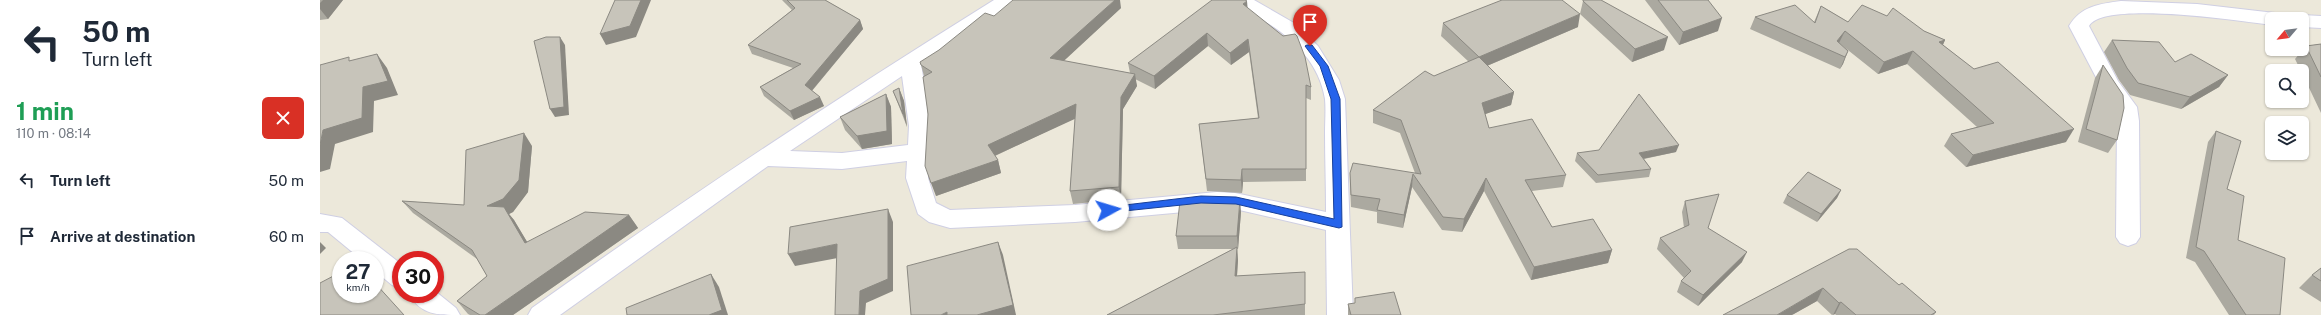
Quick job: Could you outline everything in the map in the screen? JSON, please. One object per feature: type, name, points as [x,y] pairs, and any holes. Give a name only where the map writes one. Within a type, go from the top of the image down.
[{"type":"street","points":[[541,315],[658,229],[910,61],[1007,0]]},
{"type":"street","points":[[1239,0],[1260,10],[1284,25],[1310,46],[1324,66],[1335,99],[1340,315]]},
{"type":"street","points":[[2128,237],[2128,122],[2126,107],[2109,83],[2079,26],[2083,19],[2104,9],[2121,7],[2197,10],[2265,18]]},
{"type":"street","points":[[2309,21],[2321,22]]},
{"type":"street","points":[[910,61],[920,126],[917,152],[917,178],[926,208],[937,216],[950,219],[1093,212],[1201,200],[1236,201],[1339,224]]},
{"type":"street","points":[[765,158],[842,161],[917,152]]},
{"type":"street","points":[[320,223],[334,224],[392,271]]},
{"type":"street","points":[[432,303],[447,315]]},
{"type":"building","points":[[615,0],[641,0],[630,26],[600,34]]},
{"type":"building","points":[[787,0],[825,0],[860,20],[805,85],[820,97],[790,111],[760,87],[801,64],[748,45],[795,8]]},
{"type":"building","points":[[1013,0],[1115,0],[1050,58],[1135,74],[1121,97],[1119,187],[1070,191],[1076,104],[988,145],[998,160],[931,183],[925,166],[928,114],[923,77],[932,72],[921,65],[920,62],[939,50],[985,13],[994,16]]},
{"type":"building","points":[[1212,0],[1245,0],[1247,1],[1243,4],[1283,36],[1295,34],[1297,36],[1305,57],[1311,87],[1306,85],[1306,169],[1242,169],[1241,180],[1206,179],[1199,124],[1259,118],[1248,39],[1230,53],[1207,33],[1154,76],[1128,63]]},
{"type":"building","points":[[1502,0],[1562,0],[1580,14],[1479,57],[1443,23]]},
{"type":"building","points":[[1583,0],[1601,0],[1668,37],[1635,49]]},
{"type":"building","points":[[1658,0],[1708,0],[1722,18],[1683,32]]},
{"type":"building","points":[[1795,5],[1815,23],[1821,6],[1848,22],[1862,5],[1887,16],[1893,8],[1924,31],[1945,40],[1939,42],[1974,69],[1998,62],[2074,129],[1973,155],[1951,134],[1994,123],[1913,51],[1884,62],[1845,31],[1837,41],[1848,51],[1845,57],[1755,17]]},
{"type":"building","points":[[546,37],[560,37],[564,107],[550,109],[534,41]]},
{"type":"building","points":[[2112,40],[2159,42],[2175,62],[2191,54],[2228,75],[2190,97],[2138,83],[2127,68]]},
{"type":"building","points":[[2321,44],[2321,77],[2309,52],[2309,46]]},
{"type":"building","points":[[377,54],[388,81],[363,87],[362,118],[323,130],[320,145],[320,65],[349,57],[349,61]]},
{"type":"building","points":[[1479,57],[1514,92],[1482,103],[1489,128],[1532,119],[1566,175],[1525,180],[1552,227],[1593,219],[1612,250],[1534,267],[1486,178],[1464,219],[1443,217],[1413,174],[1404,215],[1377,210],[1380,199],[1351,195],[1350,173],[1353,163],[1421,174],[1401,120],[1373,110],[1425,71],[1434,76]]},
{"type":"building","points":[[2103,65],[2123,95],[2124,108],[2117,140],[2086,129]]},
{"type":"building","points":[[899,88],[903,114],[893,91]]},
{"type":"building","points":[[886,94],[887,131],[857,136],[840,117]]},
{"type":"building","points":[[1639,94],[1679,145],[1639,153],[1651,169],[1598,175],[1577,153],[1599,150]]},
{"type":"building","points":[[2216,131],[2241,141],[2227,189],[2244,196],[2238,240],[2285,258],[2280,315],[2246,315],[2204,251],[2196,247]]},
{"type":"building","points":[[524,133],[519,180],[503,199],[487,206],[504,207],[525,243],[585,212],[629,215],[485,315],[480,315],[457,301],[487,276],[472,250],[402,201],[464,205],[466,150]]},
{"type":"building","points":[[1808,172],[1841,190],[1821,214],[1787,195]]},
{"type":"building","points":[[1719,194],[1708,228],[1747,252],[1703,295],[1681,281],[1691,271],[1660,238],[1689,225],[1685,201]]},
{"type":"building","points":[[1216,197],[1240,199],[1237,236],[1176,236],[1180,201]]},
{"type":"building","points":[[888,209],[888,279],[860,291],[859,315],[835,315],[837,244],[788,254],[790,227]]},
{"type":"building","points":[[998,242],[1013,305],[977,315],[947,315],[947,312],[941,315],[911,315],[907,266]]},
{"type":"building","points":[[1237,247],[1235,276],[1305,272],[1305,304],[1213,315],[1107,315]]},
{"type":"building","points":[[1849,249],[1857,249],[1899,285],[1902,283],[1936,312],[1931,315],[1856,315],[1841,302],[1839,303],[1823,288],[1777,315],[1723,315]]},
{"type":"building","points":[[2321,268],[2321,281],[2312,275]]},
{"type":"building","points":[[711,274],[722,310],[709,315],[627,315],[626,308]]},
{"type":"building","points":[[332,277],[332,303],[384,303],[384,293],[404,315],[320,315],[320,283]]},
{"type":"building","points":[[1394,292],[1401,315],[1351,315],[1348,304],[1355,303],[1355,298]]},
{"type":"route","points":[[1108,210],[1201,200],[1236,201],[1339,224],[1335,99],[1331,81],[1324,66],[1310,46]]}]
